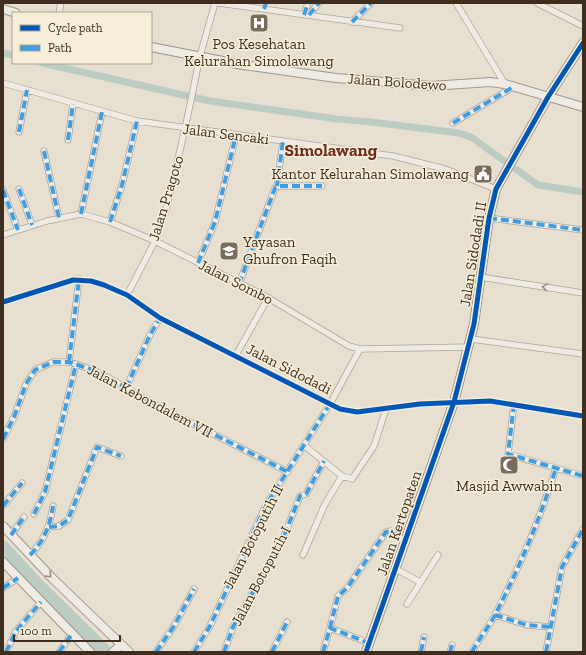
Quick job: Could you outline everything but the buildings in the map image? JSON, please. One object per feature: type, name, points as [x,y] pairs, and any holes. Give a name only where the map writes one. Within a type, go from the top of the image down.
[{"type":"street","name":"Jalan Pragoto","points":[[127,295],[155,241],[173,185],[190,97],[215,3]]},
{"type":"street","points":[[219,3],[400,28]]},
{"type":"street","points":[[264,9],[266,3]]},
{"type":"street","points":[[307,15],[308,3]]},
{"type":"street","points":[[307,15],[319,3]]},
{"type":"street","points":[[352,22],[371,3]]},
{"type":"street","points":[[456,3],[505,84]]},
{"type":"street","points":[[537,3],[583,26]]},
{"type":"street","points":[[3,9],[13,12]]},
{"type":"street","name":"Jalan Sidodadi II","points":[[454,402],[470,343],[488,218],[496,189],[548,97],[583,43]]},
{"type":"street","name":"Jalan Bolodewo","points":[[152,47],[336,78],[398,84],[447,86],[490,82],[505,84],[583,107]]},
{"type":"street","name":"Jalan Sencaki","points":[[3,83],[137,121],[185,129],[392,156],[445,169],[496,189]]},
{"type":"street","points":[[454,123],[513,87]]},
{"type":"street","points":[[19,132],[27,90]]},
{"type":"street","points":[[68,140],[74,104]]},
{"type":"street","points":[[81,214],[102,112]]},
{"type":"street","points":[[110,222],[122,185],[137,121]]},
{"type":"street","points":[[198,263],[215,222],[236,135]]},
{"type":"street","points":[[239,284],[277,186],[281,167],[283,141]]},
{"type":"street","points":[[44,151],[59,218]]},
{"type":"street","points":[[277,186],[322,186]]},
{"type":"street","points":[[19,189],[32,225]]},
{"type":"street","points":[[3,190],[18,230]]},
{"type":"street","name":"Jalan Sombo","points":[[3,235],[32,225],[81,214],[110,222],[155,241],[268,298],[339,341],[360,349],[470,343],[583,354]]},
{"type":"street","points":[[488,218],[583,230]]},
{"type":"street","points":[[480,277],[583,293]]},
{"type":"street","points":[[69,362],[79,280]]},
{"type":"street","name":"Jalan Sidodadi","points":[[3,302],[79,280],[104,285],[127,295],[160,318],[236,355],[340,409],[357,412],[420,404],[490,401],[583,416]]},
{"type":"street","points":[[236,355],[268,298]]},
{"type":"street","points":[[126,388],[160,318]]},
{"type":"street","name":"Jalan Botoputih II","points":[[194,652],[210,626],[266,505],[305,446],[360,349]]},
{"type":"street","name":"Jalan Kebondalem VII","points":[[3,439],[14,417],[26,384],[35,370],[53,362],[69,362],[109,378],[288,472]]},
{"type":"street","points":[[34,514],[44,492],[76,364]]},
{"type":"street","name":"Jalan Kertopaten","points":[[366,652],[406,542],[454,402]]},
{"type":"street","points":[[514,404],[508,454],[583,476]]},
{"type":"street","points":[[305,446],[342,476],[349,479],[354,478],[374,446],[386,409]]},
{"type":"street","points":[[49,527],[59,526],[68,520],[97,448],[121,456]]},
{"type":"street","name":"Jalan Botoputih I","points":[[224,652],[233,627],[282,541],[300,496],[306,494],[324,461]]},
{"type":"street","points":[[472,652],[481,634],[495,615],[536,528],[556,468]]},
{"type":"street","points":[[303,555],[325,504],[342,476]]},
{"type":"street","points":[[3,506],[22,483]]},
{"type":"street","points":[[30,555],[37,548],[49,527],[53,506]]},
{"type":"street","points":[[11,535],[24,517]]},
{"type":"street","points":[[3,526],[122,650]]},
{"type":"street","points":[[546,652],[562,567],[583,529]]},
{"type":"street","points":[[323,652],[339,594],[347,588],[386,532],[391,531],[406,542]]},
{"type":"street","points":[[407,604],[438,555]]},
{"type":"street","points":[[3,562],[90,652]]},
{"type":"street","points":[[396,569],[420,582]]},
{"type":"street","points":[[3,588],[18,578]]},
{"type":"street","points":[[156,652],[174,626],[194,589]]},
{"type":"street","points":[[6,652],[16,631],[41,602]]},
{"type":"street","points":[[495,615],[527,625],[551,628]]},
{"type":"street","points":[[272,652],[287,622]]},
{"type":"street","points":[[330,628],[369,643]]},
{"type":"street","points":[[59,652],[72,634]]},
{"type":"street","points":[[421,652],[424,637]]},
{"type":"street","points":[[450,652],[452,645]]},
{"type":"waterway","points":[[3,53],[12,55]]},
{"type":"waterway","points":[[46,64],[210,101],[337,119],[459,133],[471,137],[538,185],[583,192]]},
{"type":"waterway","points":[[3,547],[36,583],[106,652]]},
{"type":"marked path","points":[[264,9],[266,3]]},
{"type":"marked path","points":[[304,15],[308,3]]},
{"type":"marked path","points":[[309,15],[319,3]]},
{"type":"marked path","points":[[352,22],[371,3]]},
{"type":"marked path","points":[[453,123],[513,87]]},
{"type":"marked path","points":[[19,132],[27,90]]},
{"type":"marked path","points":[[68,140],[73,104]]},
{"type":"marked path","points":[[81,214],[102,112]]},
{"type":"marked path","points":[[110,222],[122,185],[137,121]]},
{"type":"marked path","points":[[198,263],[215,222],[236,135]]},
{"type":"marked path","points":[[277,186],[283,141]]},
{"type":"marked path","points":[[44,151],[59,218]]},
{"type":"marked path","points":[[239,284],[275,188],[279,186],[322,186]]},
{"type":"marked path","points":[[19,189],[32,225]]},
{"type":"marked path","points":[[3,190],[18,230]]},
{"type":"marked path","points":[[489,218],[583,230]]},
{"type":"marked path","points":[[69,362],[79,279]]},
{"type":"marked path","points":[[126,388],[150,335],[160,318]]},
{"type":"marked path","points":[[3,439],[14,417],[26,384],[35,370],[53,362],[69,362],[93,370],[109,378],[156,405],[288,472]]},
{"type":"marked path","points":[[34,514],[45,492],[76,364]]},
{"type":"marked path","points":[[194,652],[210,626],[266,505],[330,404]]},
{"type":"marked path","points":[[514,404],[508,454],[583,476]]},
{"type":"marked path","points":[[49,527],[59,526],[68,520],[97,447],[121,456]]},
{"type":"marked path","points":[[224,652],[233,627],[282,541],[300,496],[306,494],[324,461]]},
{"type":"marked path","points":[[472,652],[494,618],[513,578],[529,542],[556,468]]},
{"type":"marked path","points":[[3,506],[22,483]]},
{"type":"marked path","points":[[30,555],[46,533],[53,506]]},
{"type":"marked path","points":[[11,535],[24,517]]},
{"type":"marked path","points":[[546,652],[562,567],[583,529]]},
{"type":"marked path","points":[[330,628],[338,596],[347,588],[386,532],[391,531],[406,542]]},
{"type":"marked path","points":[[3,588],[18,578]]},
{"type":"marked path","points":[[156,652],[174,626],[194,589]]},
{"type":"marked path","points":[[6,652],[16,631],[41,602]]},
{"type":"marked path","points":[[495,615],[527,625],[551,627]]},
{"type":"marked path","points":[[272,652],[287,622]]},
{"type":"marked path","points":[[323,652],[330,628],[369,643]]},
{"type":"marked path","points":[[59,652],[72,634]]},
{"type":"marked path","points":[[421,652],[424,637]]},
{"type":"marked path","points":[[450,652],[452,645]]},
{"type":"cycle path","points":[[366,652],[454,402],[474,324],[489,218],[496,189],[548,97],[583,43]]},
{"type":"cycle path","points":[[3,302],[73,280],[91,281],[104,285],[127,295],[160,318],[340,409],[357,412],[420,404],[490,401],[583,416]]},
{"type":"place","name":"Pos Kesehatan Kelurahan Simolawang","points":[[259,23]]},
{"type":"place","name":"Kantor Kelurahan Simolawang","points":[[483,174]]},
{"type":"place","name":"Yayasan Ghufron Faqih","points":[[229,251]]},
{"type":"place","name":"Masjid Awwabin","points":[[509,465]]},
{"type":"district","name":"Simolawang","points":[[331,150]]}]
